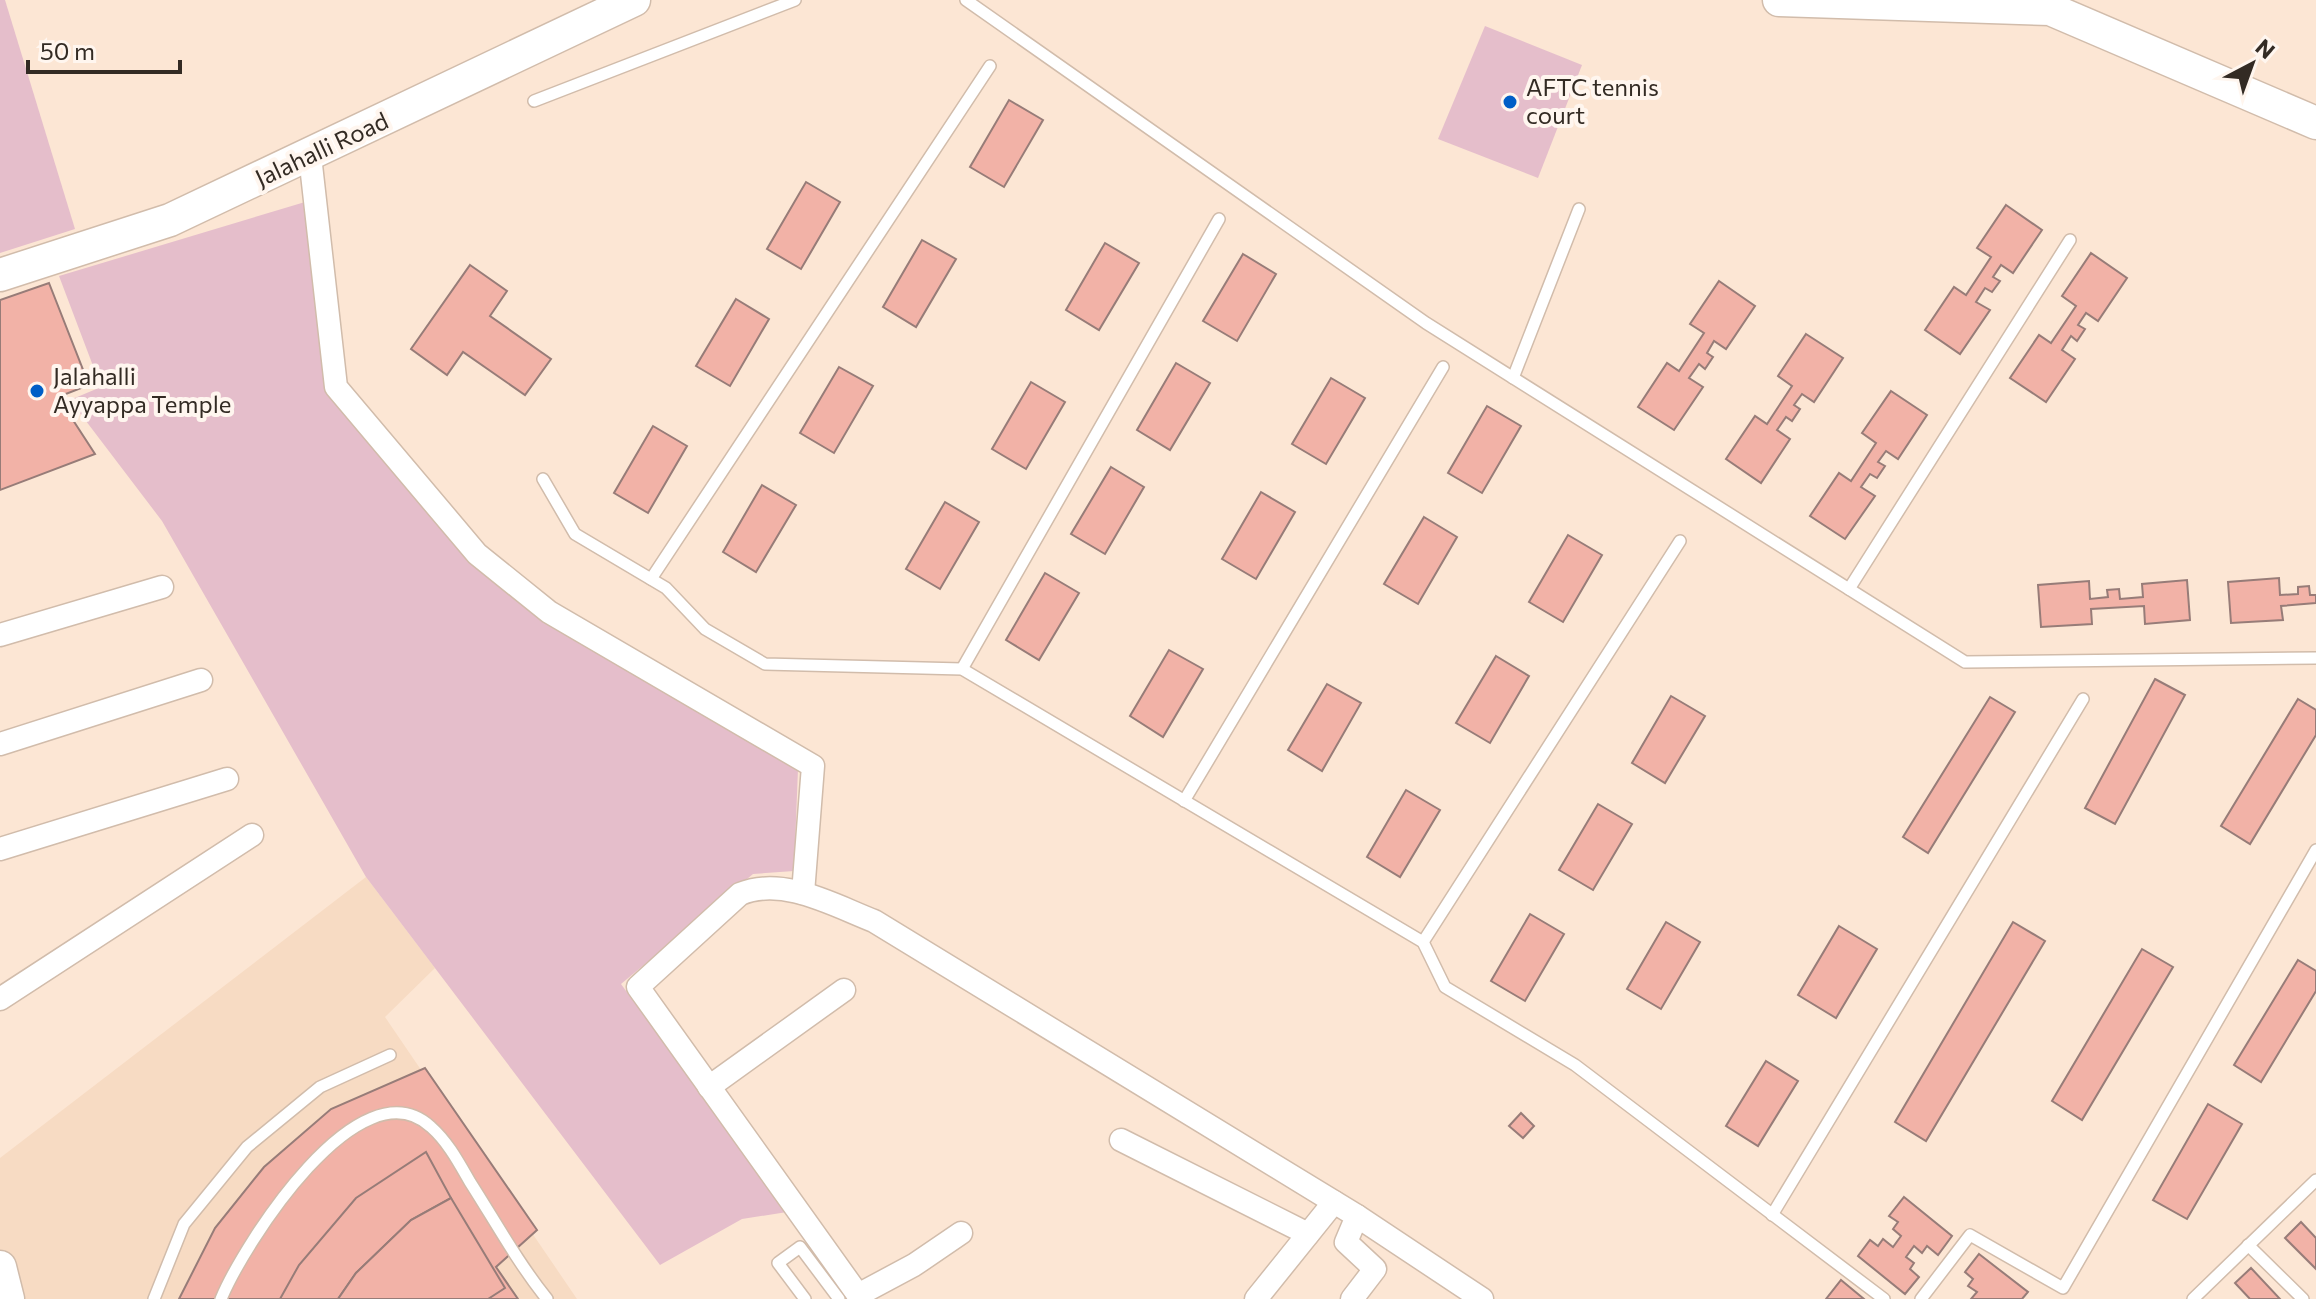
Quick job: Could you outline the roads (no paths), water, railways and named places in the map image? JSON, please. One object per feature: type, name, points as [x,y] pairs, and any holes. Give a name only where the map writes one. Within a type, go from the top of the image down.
[{"type":"main road","name":"Jalahalli Road","points":[[0,275],[170,220],[634,0]]},
{"type":"main road","points":[[1779,0],[1975,3],[2050,9],[2316,123]]},
{"type":"main road","points":[[0,1267],[8,1299]]},
{"type":"street","points":[[310,156],[336,387],[477,554],[549,612],[813,766],[803,893]]},
{"type":"street","points":[[0,635],[162,587]]},
{"type":"street","points":[[0,744],[201,680]]},
{"type":"street","points":[[0,849],[227,779]]},
{"type":"street","points":[[0,999],[252,835]]},
{"type":"street","points":[[961,1233],[914,1265],[852,1298],[638,987],[740,894],[757,887],[803,893],[874,921],[1357,1216],[1482,1299]]},
{"type":"street","points":[[709,1087],[844,990]]},
{"type":"street","points":[[1121,1140],[1308,1234]]},
{"type":"street","points":[[1256,1299],[1334,1202]]},
{"type":"street","points":[[1352,1299],[1375,1269],[1346,1242],[1357,1216]]},
{"type":"lane","points":[[534,101],[795,0]]},
{"type":"lane","points":[[966,0],[1426,323],[1965,662],[2316,658]]},
{"type":"lane","points":[[651,579],[990,66]]},
{"type":"lane","points":[[1513,378],[1579,209]]},
{"type":"lane","points":[[962,669],[1219,219]]},
{"type":"lane","points":[[1849,589],[2070,240]]},
{"type":"lane","points":[[1184,801],[1443,367]]},
{"type":"lane","points":[[543,479],[575,534],[666,588],[705,629],[765,664],[962,669],[1423,942],[1445,987],[1575,1065],[1884,1299]]},
{"type":"lane","points":[[1423,942],[1680,541]]},
{"type":"lane","points":[[1772,1215],[2083,699]]},
{"type":"lane","points":[[1921,1299],[1970,1235],[2063,1288],[2316,850]]},
{"type":"lane","points":[[154,1299],[184,1224],[247,1147],[320,1087],[390,1055]]},
{"type":"lane","points":[[221,1299],[286,1190],[325,1150],[365,1122],[384,1112],[402,1112],[425,1123],[448,1146],[547,1299]]},
{"type":"lane","points":[[2193,1299],[2316,1180]]},
{"type":"lane","points":[[2248,1245],[2303,1299]]},
{"type":"lane","points":[[805,1299],[778,1263],[800,1247],[852,1298]]},
{"type":"place","name":"AFTC tennis court","points":[[1510,102]]},
{"type":"place","name":"Jalahalli Ayyappa Temple","points":[[37,391]]}]
